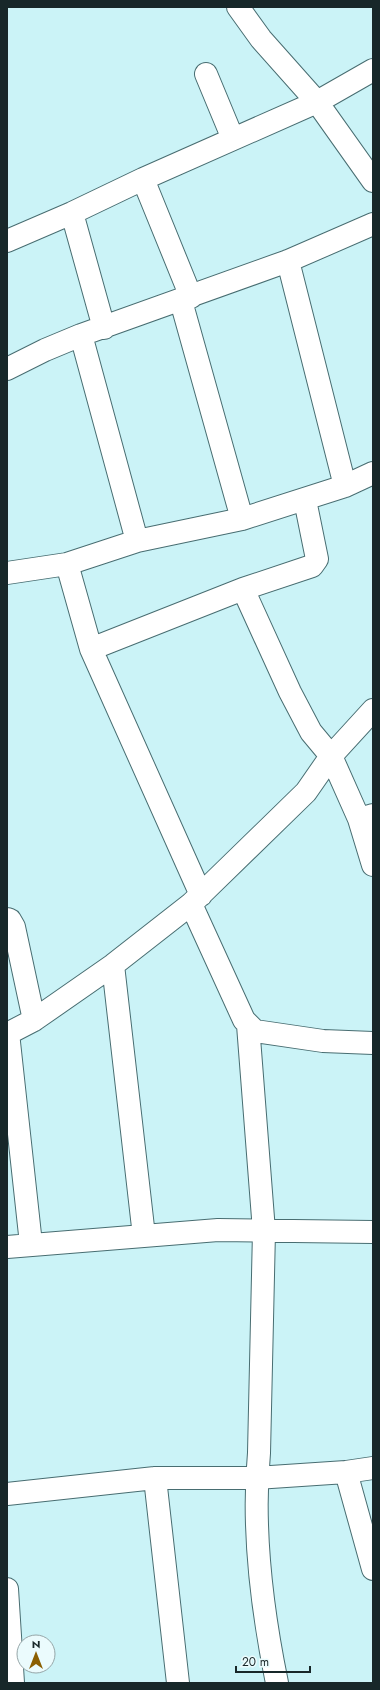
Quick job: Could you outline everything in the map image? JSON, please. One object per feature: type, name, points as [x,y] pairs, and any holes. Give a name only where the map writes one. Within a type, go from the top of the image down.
[{"type":"street","points":[[240,8],[261,39],[317,102],[373,181]]},
{"type":"street","points":[[7,241],[317,102],[373,70]]},
{"type":"street","points":[[206,74],[233,139]]},
{"type":"street","points":[[143,179],[186,299],[242,519]]},
{"type":"street","points":[[72,213],[104,328]]},
{"type":"street","points":[[7,369],[45,350],[81,335],[186,299],[288,261],[373,224]]},
{"type":"street","points":[[288,261],[344,486]]},
{"type":"street","points":[[81,335],[137,541]]},
{"type":"street","points":[[7,573],[67,564],[137,541],[242,519],[305,500],[344,486],[373,473]]},
{"type":"street","points":[[91,649],[244,588],[312,566],[317,559],[305,500]]},
{"type":"street","points":[[67,564],[91,649],[248,1025],[264,1230],[259,1453],[256,1478],[258,1547],[271,1656],[277,1683]]},
{"type":"street","points":[[244,588],[311,732],[331,756],[366,817],[373,865]]},
{"type":"street","points":[[31,1244],[8,1033],[34,1020],[113,964],[196,899],[306,792],[331,756],[373,710]]},
{"type":"street","points":[[7,920],[10,920],[14,927],[34,1020]]},
{"type":"street","points":[[113,964],[144,1236]]},
{"type":"street","points":[[248,1025],[255,1031],[323,1041],[373,1043]]},
{"type":"street","points":[[7,1247],[218,1230],[373,1232]]},
{"type":"street","points":[[7,1494],[155,1478],[256,1478],[346,1472],[373,1468]]},
{"type":"street","points":[[346,1472],[373,1569]]},
{"type":"street","points":[[155,1478],[178,1683]]},
{"type":"street","points":[[7,1589],[13,1683]]}]
